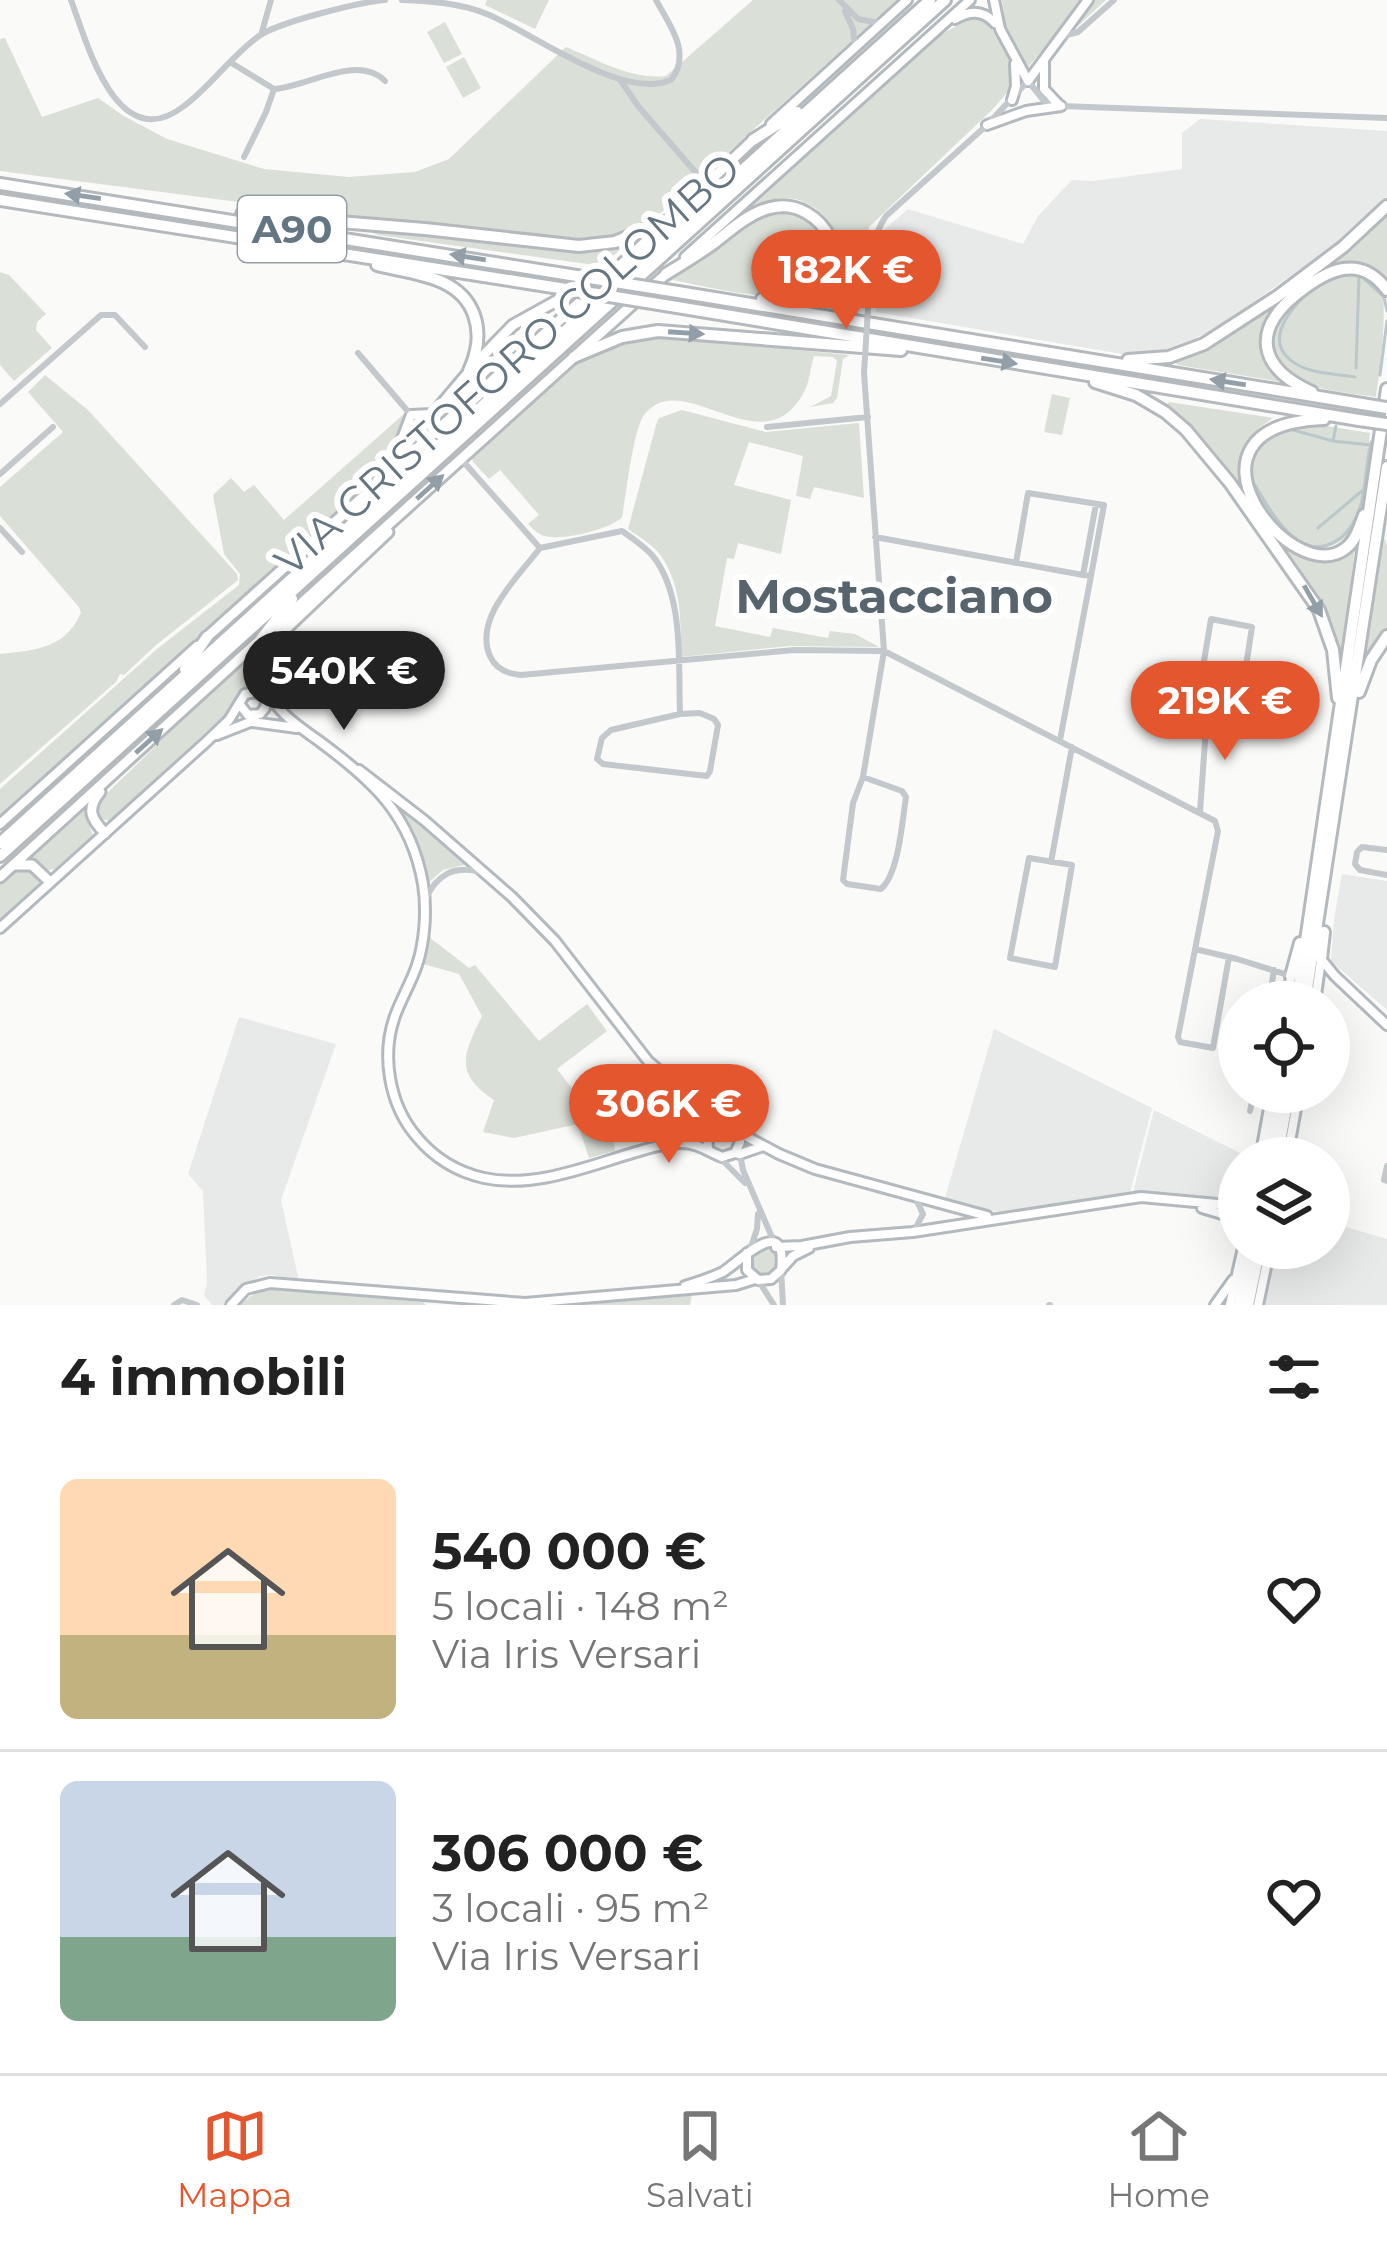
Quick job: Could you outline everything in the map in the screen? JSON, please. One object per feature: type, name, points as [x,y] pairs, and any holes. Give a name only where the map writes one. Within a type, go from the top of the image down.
[{"type":"highway","name":"VIA CRISTOFORO COLOMBO","points":[[0,843],[930,0]]},
{"type":"highway","name":"VIA CRISTOFORO COLOMBO","points":[[0,856],[945,0]]},
{"type":"highway","points":[[753,140],[830,91]]},
{"type":"highway","name":"A90","points":[[0,184],[1387,409]]},
{"type":"highway","name":"A90","points":[[0,200],[1387,424]]},
{"type":"highway","points":[[1102,362],[1162,358],[1204,344],[1343,247],[1387,206]]},
{"type":"highway","points":[[165,208],[579,246],[615,242],[664,222]]},
{"type":"highway","points":[[666,274],[745,220],[771,208],[805,211],[829,235],[835,264],[817,292],[792,299],[715,298]]},
{"type":"highway","points":[[340,252],[436,279],[459,292],[478,328],[469,371]]},
{"type":"highway","points":[[1344,401],[1304,389],[1277,370],[1268,352],[1269,324],[1283,304],[1331,271],[1363,271],[1387,290]]},
{"type":"highway","points":[[574,357],[622,337],[658,331],[940,351]]},
{"type":"highway","points":[[1045,368],[1147,400],[1178,422],[1212,460],[1319,610],[1334,650],[1344,719]]},
{"type":"highway","points":[[1304,981],[1377,493],[1387,389]]},
{"type":"highway","points":[[1355,419],[1298,421],[1268,430],[1250,449],[1245,467],[1252,498],[1296,549],[1312,555],[1335,554],[1348,546],[1387,467]]},
{"type":"highway","points":[[1377,493],[1387,538]]},
{"type":"highway","points":[[261,639],[333,555]]},
{"type":"highway","points":[[1344,719],[1387,636]]},
{"type":"highway","points":[[163,695],[207,637]]},
{"type":"highway","points":[[1322,958],[1326,846]]},
{"type":"highway","points":[[1292,976],[1326,846]]},
{"type":"highway","points":[[1239,1305],[1247,1269]]},
{"type":"main road","name":"VIA CRISTOFORO COLOMBO","points":[[207,637],[622,265],[753,140]]},
{"type":"main road","points":[[469,371],[513,325],[622,265]]},
{"type":"main road","name":"VIA CRISTOFORO COLOMBO","points":[[0,877],[666,274]]},
{"type":"main road","points":[[269,698],[265,668],[274,640],[386,534],[398,515]]},
{"type":"main road","points":[[103,783],[91,811],[106,833]]},
{"type":"main road","points":[[13,865],[32,865],[50,882]]},
{"type":"street","points":[[70,0],[107,87],[136,116],[155,118],[178,111],[261,35],[385,0]]},
{"type":"street","points":[[261,35],[271,0]]},
{"type":"street","points":[[402,0],[470,4],[556,52],[619,78],[662,84],[678,72],[681,61],[680,47],[656,0]]},
{"type":"street","name":"VIA CRISTOFORO COLOMBO","points":[[753,140],[907,0]]},
{"type":"street","name":"VIA CRISTOFORO COLOMBO","points":[[666,274],[970,0]]},
{"type":"street","points":[[994,0],[1000,29]]},
{"type":"street","points":[[863,777],[902,791],[906,799],[892,873],[881,889],[843,880],[853,803],[863,777],[884,650],[865,373],[875,236],[886,216],[1012,100],[1088,0]]},
{"type":"street","points":[[1063,36],[1080,30],[1114,0]]},
{"type":"street","points":[[841,4],[865,22],[882,22]]},
{"type":"street","points":[[841,4],[853,29],[855,47]]},
{"type":"street","points":[[935,32],[974,12],[988,16],[1028,81],[1046,102],[1060,106]]},
{"type":"street","points":[[1014,56],[1028,63],[1044,60]]},
{"type":"street","points":[[1012,100],[1014,56]]},
{"type":"street","points":[[1044,60],[1044,89],[1060,106]]},
{"type":"street","points":[[230,62],[274,89],[358,68],[374,71],[385,81]]},
{"type":"street","points":[[619,78],[705,183]]},
{"type":"street","points":[[244,157],[274,89]]},
{"type":"street","points":[[987,125],[1060,106],[1387,118]]},
{"type":"street","points":[[0,403],[101,315],[115,315],[145,347]]},
{"type":"street","points":[[358,353],[411,416]]},
{"type":"street","points":[[365,493],[469,371]]},
{"type":"street","points":[[411,416],[433,413]]},
{"type":"street","points":[[394,459],[411,416]]},
{"type":"street","points":[[767,427],[868,417]]},
{"type":"street","points":[[0,474],[53,427]]},
{"type":"street","points":[[461,459],[540,548]]},
{"type":"street","points":[[1016,563],[1028,493],[1100,505],[1060,740]]},
{"type":"street","points":[[0,528],[22,552]]},
{"type":"street","points":[[680,714],[678,661],[676,616],[670,586],[654,557],[622,531],[540,548],[500,601],[488,626],[489,652],[498,667],[521,675],[678,661],[794,650],[884,650],[1216,823],[1181,1043],[1213,1048],[1229,957]]},
{"type":"street","points":[[875,537],[1087,576]]},
{"type":"street","points":[[1211,619],[1252,626],[1242,692],[1207,712],[1197,703],[1211,619]]},
{"type":"street","name":"VIA CRISTOFORO COLOMBO","points":[[0,824],[207,637]]},
{"type":"street","points":[[0,928],[206,742],[241,705],[242,697],[256,692],[269,698],[485,872],[548,933],[652,1065],[739,1137],[743,1170],[782,1257],[778,1305]]},
{"type":"street","points":[[206,742],[253,719],[269,698]]},
{"type":"street","points":[[241,705],[253,719],[304,730]]},
{"type":"street","points":[[1200,812],[1207,712]]},
{"type":"street","points":[[700,713],[717,722],[707,776],[598,760],[606,733],[680,714],[700,713]]},
{"type":"street","points":[[1051,862],[1072,746]]},
{"type":"street","points":[[396,804],[413,844],[425,901],[419,958],[394,1017],[388,1062],[397,1105],[426,1148],[460,1170],[511,1181],[542,1178],[671,1143],[686,1143],[724,1157],[765,1146]]},
{"type":"street","points":[[1387,850],[1362,848],[1355,864],[1360,871],[1387,875]]},
{"type":"street","points":[[1029,858],[1051,862],[1072,866],[1055,967],[1010,958],[1029,858]]},
{"type":"street","points":[[425,901],[433,884],[447,873],[485,872]]},
{"type":"street","points":[[1195,949],[1274,970],[1292,976],[1291,981]]},
{"type":"street","points":[[1322,958],[1340,981]]},
{"type":"street","points":[[1318,981],[1322,958]]},
{"type":"street","points":[[1272,981],[1274,970]]},
{"type":"street","points":[[1350,991],[1387,1025]]},
{"type":"street","points":[[752,1189],[712,1152],[708,1139],[718,1127],[730,1128],[822,1171],[996,1218]]},
{"type":"street","points":[[1386,1180],[1387,1166]]},
{"type":"street","points":[[913,1232],[923,1214],[915,1197]]},
{"type":"street","points":[[678,1288],[716,1275],[764,1243],[818,1244],[1142,1197],[1218,1204]]},
{"type":"street","points":[[1184,1202],[1218,1213]]},
{"type":"street","points":[[758,1204],[757,1229],[746,1267],[778,1305]]},
{"type":"street","points":[[231,1305],[246,1289],[270,1283],[526,1303],[736,1285],[771,1279],[793,1256],[818,1244]]},
{"type":"street","points":[[1215,1305],[1239,1269]]},
{"type":"street","points":[[1258,1305],[1266,1269]]},
{"type":"street","points":[[1237,1273],[1239,1305]]},
{"type":"street","points":[[174,1305],[189,1300],[197,1305]]},
{"type":"shaded area","points":[[487,0],[549,0],[535,29],[485,5]]},
{"type":"shaded area","points":[[753,0],[897,0],[602,266],[378,235],[324,213],[0,171],[0,39],[5,38],[42,117],[98,98],[167,139],[264,169],[349,177],[415,172],[449,159],[566,47],[627,72],[666,76]]},
{"type":"shaded area","points":[[1002,0],[1106,0],[1079,25],[1054,36],[994,108],[869,227],[858,313],[807,305],[838,271],[839,243],[826,218],[790,198],[776,199],[733,220],[941,34],[974,17],[988,21],[994,33],[1005,27]]},
{"type":"shaded area","points":[[445,22],[462,54],[444,63],[427,32]]},
{"type":"shaded area","points":[[464,57],[481,88],[463,98],[446,67]]},
{"type":"shaded area","points":[[1200,119],[1387,131],[1387,199],[1351,234],[1213,330],[1163,353],[1128,355],[876,312],[883,231],[908,209],[1023,244],[1038,216],[1072,180],[1182,169],[1182,133]]},
{"type":"shaded area","points":[[792,210],[818,228],[829,249],[826,278],[812,290],[764,296],[668,279],[759,217]]},
{"type":"shaded area","points":[[1387,210],[1387,285],[1367,267],[1325,265]]},
{"type":"shaded area","points":[[0,272],[9,275],[46,314],[36,330],[52,348],[14,381],[0,365]]},
{"type":"shaded area","points":[[1359,272],[1382,290],[1376,397],[1327,390],[1293,378],[1278,364],[1273,349],[1276,324],[1291,301],[1322,279]]},
{"type":"shaded area","points":[[1281,298],[1268,321],[1266,340],[1282,382],[1175,362],[1214,345]]},
{"type":"shaded area","points":[[648,338],[850,355],[843,359],[833,403],[810,407],[831,396],[837,361],[814,356],[804,392],[787,413],[767,421],[746,420],[680,401],[660,403],[640,423],[622,517],[586,533],[541,534],[528,524],[539,515],[500,470],[489,479],[472,456],[578,363],[600,350]]},
{"type":"shaded area","points":[[45,375],[88,410],[238,580],[120,674],[0,784],[0,654],[58,641],[81,613],[0,516],[0,487],[63,432],[28,392]]},
{"type":"shaded area","points":[[1052,394],[1070,398],[1062,435],[1044,432]]},
{"type":"shaded area","points":[[1167,405],[1273,418],[1244,448],[1243,490]]},
{"type":"shaded area","points":[[682,410],[766,432],[859,423],[864,498],[814,487],[810,499],[796,496],[803,456],[749,442],[734,485],[791,500],[781,554],[738,543],[734,559],[727,558],[715,626],[770,637],[773,628],[828,638],[830,631],[855,634],[879,647],[789,646],[681,657],[679,603],[672,577],[659,553],[628,529],[659,418]]},
{"type":"shaded area","points":[[405,413],[397,446],[358,494],[0,818],[0,789],[157,649],[239,585],[240,574],[224,554],[213,495],[231,478],[244,492],[254,485],[284,520]]},
{"type":"shaded area","points":[[1314,424],[1370,433],[1356,525],[1342,541],[1323,548],[1303,547],[1284,537],[1255,494],[1248,473],[1251,453],[1273,431]]},
{"type":"shaded area","points":[[1384,538],[1387,628],[1365,660]]},
{"type":"shaded area","points":[[1278,540],[1297,554],[1324,559],[1356,541],[1341,657],[1321,608]]},
{"type":"shaded area","points":[[273,632],[264,660],[265,690],[243,691],[225,715],[110,821],[102,819],[97,812],[100,800]]},
{"type":"shaded area","points":[[396,804],[468,864],[443,870],[427,884],[418,848]]},
{"type":"shaded area","points":[[83,809],[93,835],[48,870],[32,857]]},
{"type":"shaded area","points":[[30,866],[41,877],[39,885],[0,920],[0,883],[17,868]]},
{"type":"shaded area","points":[[1342,874],[1387,881],[1387,1010],[1331,961]]},
{"type":"shaded area","points":[[429,937],[469,968],[475,965],[539,1041],[587,1004],[607,1031],[557,1069],[614,1143],[615,1151],[589,1158],[578,1124],[514,1138],[483,1132],[494,1100],[472,1081],[466,1062],[482,1016],[459,974],[423,964]]},
{"type":"shaded area","points":[[239,1017],[336,1044],[281,1200],[299,1281],[260,1276],[236,1289],[223,1305],[212,1305],[204,1295],[203,1191],[188,1174]]},
{"type":"shaded area","points":[[994,1029],[1152,1108],[1130,1193],[1011,1212],[980,1211],[944,1201]]},
{"type":"shaded area","points":[[1154,1110],[1218,1142],[1218,1198],[1133,1192]]},
{"type":"shaded area","points":[[1350,1228],[1387,1239],[1387,1305],[1263,1305],[1272,1269],[1350,1269]]},
{"type":"shaded area","points":[[764,1249],[774,1253],[778,1263],[774,1273],[764,1277],[754,1273],[750,1263],[754,1253]]},
{"type":"shaded area","points":[[270,1289],[423,1302],[426,1305],[239,1305]]},
{"type":"shaded area","points":[[692,1295],[690,1305],[583,1305]]},
{"type":"waterway","points":[[1361,276],[1384,297],[1387,311]]},
{"type":"waterway","points":[[1356,368],[1359,277]]},
{"type":"waterway","points":[[1313,288],[1288,315],[1281,346],[1286,356],[1304,368],[1355,377]]},
{"type":"waterway","points":[[1380,375],[1387,321]]},
{"type":"waterway","points":[[1333,441],[1336,426]]},
{"type":"waterway","points":[[1293,430],[1370,445]]},
{"type":"waterway","points":[[1255,485],[1288,533],[1312,546],[1325,546],[1342,536],[1357,517],[1371,442]]},
{"type":"waterway","points":[[1318,528],[1363,490]]},
{"type":"district","name":"Mostacciano","points":[[894,596]]}]
